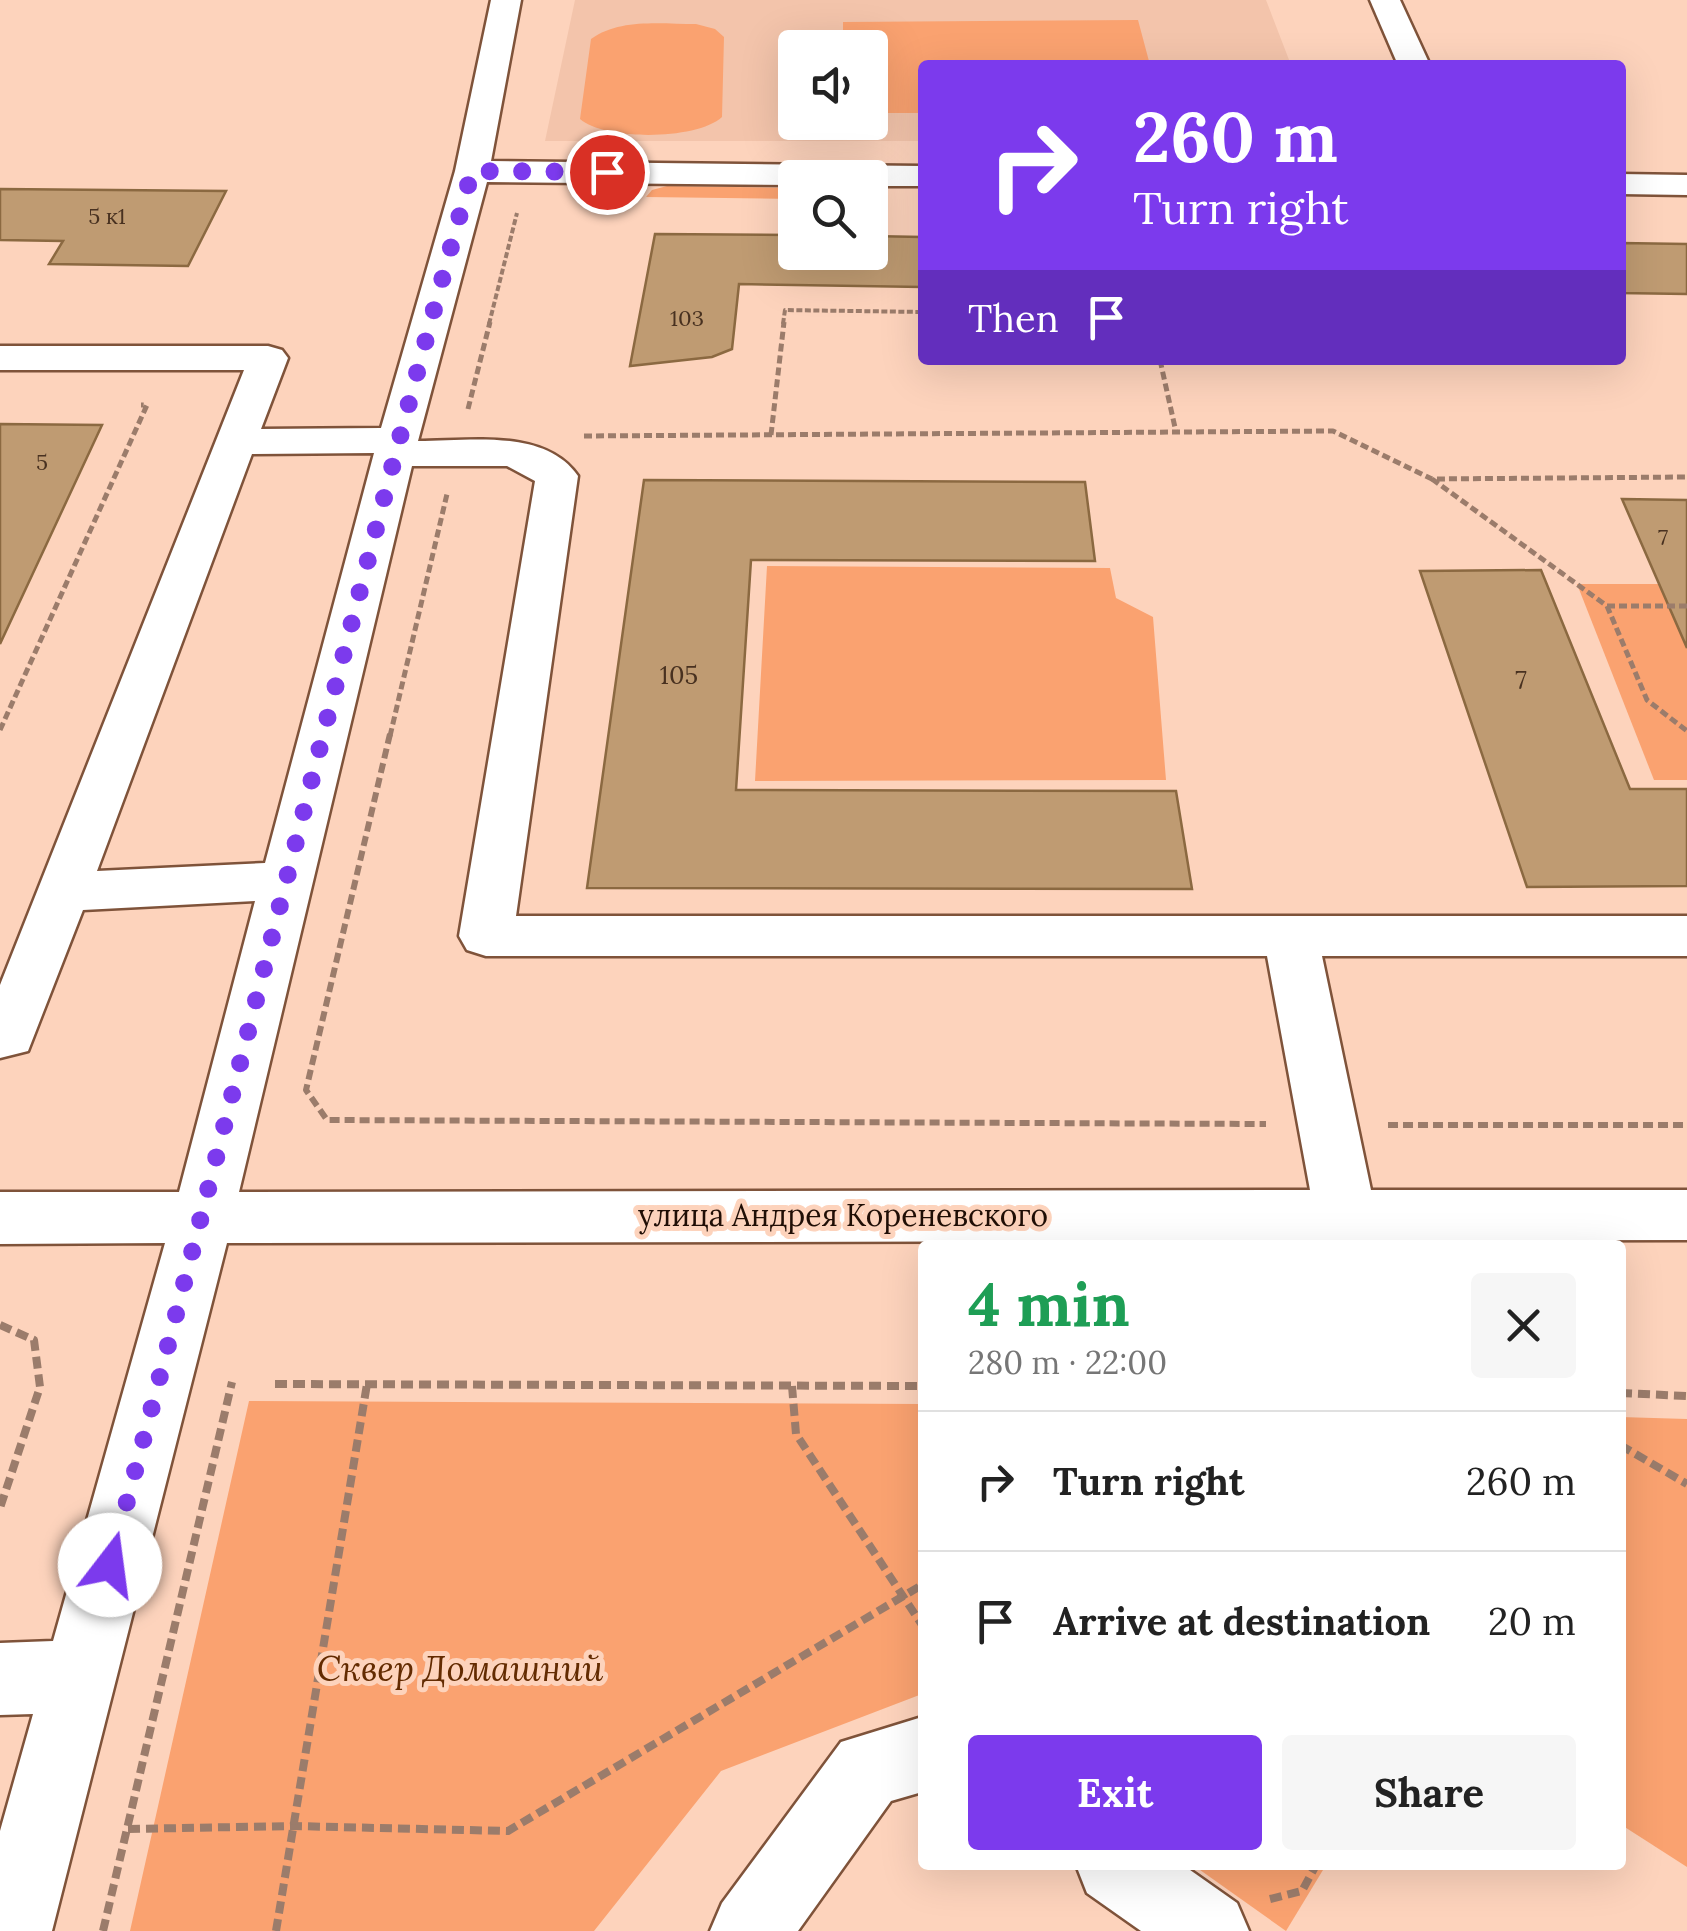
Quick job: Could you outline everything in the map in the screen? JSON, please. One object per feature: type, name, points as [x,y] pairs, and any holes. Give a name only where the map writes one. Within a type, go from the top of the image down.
[{"type":"street","points":[[12,1931],[203,1216],[397,447],[472,171],[506,0]]},
{"type":"street","points":[[1385,0],[1412,60]]},
{"type":"street","points":[[472,171],[918,176]]},
{"type":"street","points":[[1626,184],[1687,185]]},
{"type":"street","points":[[0,358],[268,358],[60,892],[8,1036],[0,1036]]},
{"type":"street","points":[[236,442],[397,447],[456,454],[514,453],[557,476],[486,936],[1687,936]]},
{"type":"street","points":[[60,892],[287,881]]},
{"type":"street","points":[[1291,936],[1345,1214]]},
{"type":"street","name":"улица Андрея Кореневского","points":[[0,1218],[1687,1215]]},
{"type":"street","points":[[0,1679],[80,1676]]},
{"type":"street","points":[[750,1931],[868,1769],[918,1756]]},
{"type":"street","points":[[1122,1870],[1209,1931]]},
{"type":"path","points":[[520,202],[456,454],[306,1090],[326,1120],[1687,1125]]},
{"type":"path","points":[[771,435],[786,310],[918,312]]},
{"type":"path","points":[[1161,365],[1176,432]]},
{"type":"path","points":[[0,730],[147,405],[129,405]]},
{"type":"path","points":[[576,436],[1333,431],[1432,480],[1606,606],[1647,700],[1687,731]]},
{"type":"path","points":[[1432,480],[1687,477]]},
{"type":"path","points":[[1606,606],[1687,606]]},
{"type":"path","points":[[0,1325],[34,1340],[40,1387],[0,1508]]},
{"type":"path","points":[[104,1931],[232,1382]]},
{"type":"path","points":[[275,1384],[918,1386]]},
{"type":"path","points":[[276,1931],[367,1384]]},
{"type":"path","points":[[792,1386],[796,1434],[918,1619]]},
{"type":"path","points":[[1626,1393],[1687,1396]]},
{"type":"path","points":[[1626,1449],[1687,1484]]},
{"type":"path","points":[[128,1829],[293,1826],[508,1830],[918,1587]]},
{"type":"shaded area","points":[[575,0],[1266,0],[1289,60],[918,60],[918,141],[545,141]]},
{"type":"green space","points":[[1138,20],[1149,60],[918,60],[918,113],[888,113],[888,30],[843,30],[843,22]]},
{"type":"green space","points":[[696,24],[715,29],[724,37],[722,117],[693,130],[651,135],[610,131],[580,119],[591,39],[628,25]]},
{"type":"green space","points":[[667,186],[778,188],[778,199],[646,197],[652,190]]},
{"type":"green space","points":[[767,566],[1110,568],[1116,598],[1153,617],[1166,780],[755,781]]},
{"type":"green space","points":[[1577,584],[1687,584],[1687,780],[1654,780]]},
{"type":"green space","name":"Сквер Домашний","points":[[249,1401],[918,1404],[918,1696],[721,1771],[594,1931],[130,1931]]},
{"type":"green space","points":[[1626,1417],[1687,1419],[1687,1867],[1626,1828]]},
{"type":"green space","points":[[1200,1870],[1323,1870],[1286,1931]]},
{"type":"building","points":[[0,189],[226,191],[188,266],[49,264],[63,241],[0,240]]},
{"type":"building","points":[[655,234],[778,235],[778,270],[888,270],[888,236],[918,237],[918,287],[739,284],[732,349],[712,357],[630,366]]},
{"type":"building","points":[[1626,243],[1687,244],[1687,294],[1626,293]]},
{"type":"building","points":[[0,424],[102,425],[0,644]]},
{"type":"building","points":[[644,480],[1085,482],[1095,561],[751,560],[736,790],[1176,791],[1192,889],[587,888]]},
{"type":"building","points":[[1622,499],[1687,500],[1687,648]]},
{"type":"building","points":[[1541,570],[1630,789],[1687,789],[1687,886],[1527,887],[1420,571]]},
{"type":"route","points":[[110,1565],[203,1216],[398,440],[472,171],[607,172]]}]
